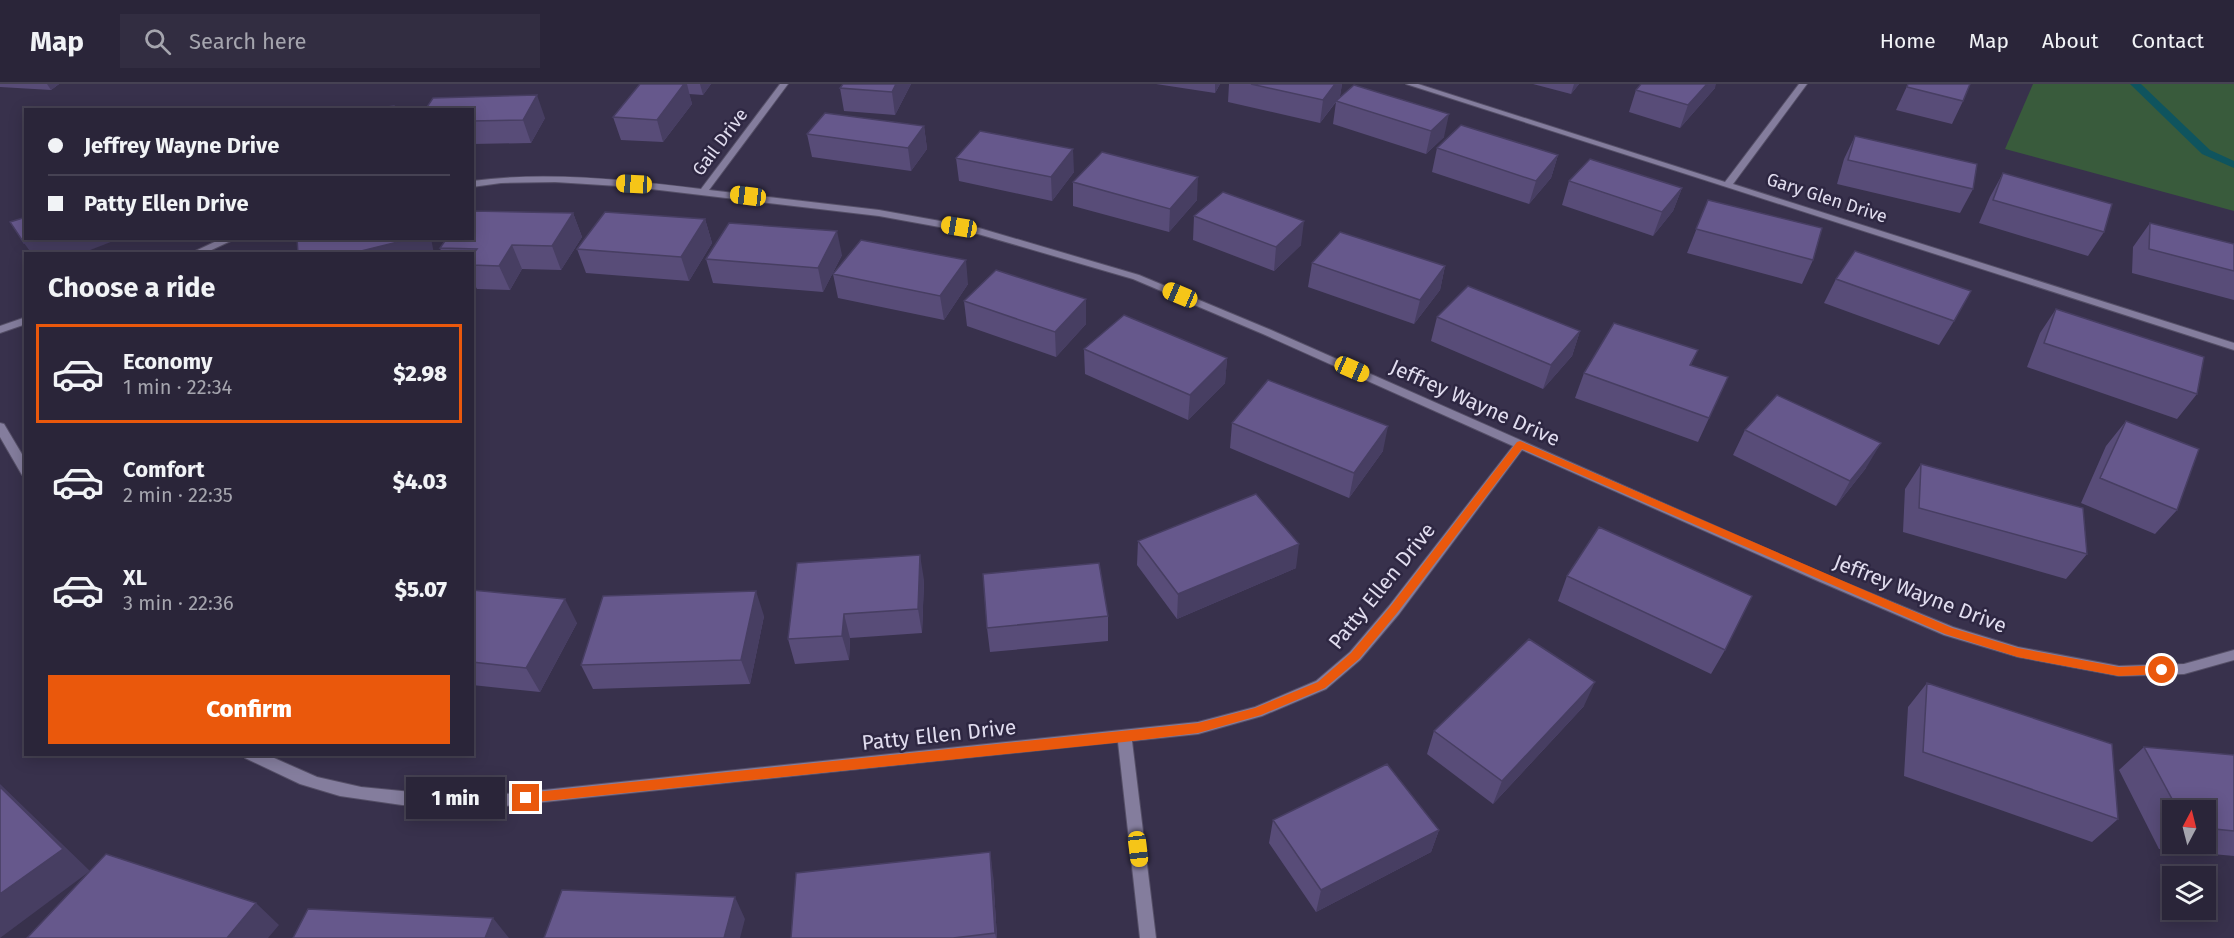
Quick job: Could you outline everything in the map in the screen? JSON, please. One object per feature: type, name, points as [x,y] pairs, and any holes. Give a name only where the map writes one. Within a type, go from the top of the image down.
[{"type":"street","name":"Gail Drive","points":[[704,191],[784,84]]},
{"type":"street","name":"Gary Glen Drive","points":[[1410,84],[2234,347]]},
{"type":"street","points":[[1728,184],[1803,84]]},
{"type":"street","name":"Jeffrey Wayne Drive","points":[[474,184],[501,180],[555,179],[704,191],[879,213],[979,231],[1053,251],[1147,281],[1949,631],[2018,652],[2119,671],[2184,669],[2234,655]]},
{"type":"street","points":[[198,252],[228,240]]},
{"type":"street","points":[[0,330],[24,321]]},
{"type":"street","points":[[0,428],[24,469]]},
{"type":"street","name":"Patty Ellen Drive","points":[[254,756],[279,769],[338,790],[417,801],[505,800],[1198,728],[1257,712],[1322,685],[1355,656],[1394,610],[1520,445]]},
{"type":"street","points":[[1124,737],[1148,938]]},
{"type":"green space","points":[[2033,84],[2234,84],[2234,211],[2005,149]]},
{"type":"building","points":[[640,84],[684,84],[657,120],[613,117]]},
{"type":"building","points":[[843,84],[896,84],[892,92],[840,88]]},
{"type":"building","points":[[1251,84],[1335,84],[1323,100]]},
{"type":"building","points":[[1641,84],[1707,84],[1688,105],[1636,90]]},
{"type":"building","points":[[1908,84],[1970,84],[1963,101],[1907,87]]},
{"type":"building","points":[[1354,85],[1449,114],[1431,131],[1336,101]]},
{"type":"building","points":[[537,95],[523,120],[474,121],[474,108],[426,108],[433,98]]},
{"type":"building","points":[[825,113],[924,126],[908,148],[807,134]]},
{"type":"building","points":[[1461,125],[1558,155],[1536,181],[1437,148]]},
{"type":"building","points":[[980,131],[1073,149],[1051,177],[956,158]]},
{"type":"building","points":[[1855,136],[1977,164],[1973,189],[1848,160]]},
{"type":"building","points":[[1102,152],[1198,177],[1170,209],[1073,182]]},
{"type":"building","points":[[1590,159],[1682,188],[1662,212],[1569,181]]},
{"type":"building","points":[[2003,173],[2112,204],[2104,232],[1993,200]]},
{"type":"building","points":[[1223,192],[1304,221],[1276,247],[1194,216]]},
{"type":"building","points":[[1708,200],[1822,228],[1813,260],[1696,229]]},
{"type":"building","points":[[474,211],[573,213],[552,246],[512,245],[499,266],[474,265],[474,253],[477,249],[440,248],[446,240],[474,240]]},
{"type":"building","points":[[605,212],[705,219],[681,257],[577,249]]},
{"type":"building","points":[[24,218],[24,240],[32,240],[24,243],[10,222]]},
{"type":"building","points":[[729,223],[837,231],[818,268],[706,259]]},
{"type":"building","points":[[2150,223],[2234,244],[2234,271],[2149,249]]},
{"type":"building","points":[[1340,232],[1445,266],[1420,300],[1312,263]]},
{"type":"building","points":[[297,240],[406,240],[357,252],[298,252]]},
{"type":"building","points":[[861,240],[966,260],[940,296],[833,274]]},
{"type":"building","points":[[1855,251],[1971,291],[1954,321],[1836,279]]},
{"type":"building","points":[[996,270],[1086,299],[1055,332],[964,301]]},
{"type":"building","points":[[1468,286],[1580,331],[1551,365],[1437,317]]},
{"type":"building","points":[[2056,309],[2204,357],[2197,394],[2044,343]]},
{"type":"building","points":[[1124,315],[1227,358],[1190,395],[1084,349]]},
{"type":"building","points":[[1614,323],[1698,350],[1690,365],[1728,377],[1709,418],[1584,373]]},
{"type":"building","points":[[1268,380],[1388,426],[1354,473],[1232,423]]},
{"type":"building","points":[[1777,395],[1881,443],[1850,481],[1745,430]]},
{"type":"building","points":[[2126,421],[2199,449],[2177,510],[2100,478]]},
{"type":"building","points":[[1921,464],[2083,508],[2087,554],[1919,508]]},
{"type":"building","points":[[1256,494],[1299,544],[1178,594],[1138,541]]},
{"type":"building","points":[[1599,527],[1752,596],[1725,650],[1567,576]]},
{"type":"building","points":[[920,555],[918,609],[844,614],[842,636],[788,639],[797,563]]},
{"type":"building","points":[[1099,563],[1108,616],[987,628],[983,574]]},
{"type":"building","points":[[474,590],[565,599],[526,668],[474,662]]},
{"type":"building","points":[[756,591],[741,660],[581,665],[603,596]]},
{"type":"building","points":[[1529,639],[1595,682],[1502,781],[1434,731]]},
{"type":"building","points":[[1927,683],[2112,744],[2118,819],[1923,752]]},
{"type":"building","points":[[2144,747],[2234,755],[2234,831],[2216,829],[2216,800],[2173,800]]},
{"type":"building","points":[[1387,764],[1439,830],[1321,890],[1273,820]]},
{"type":"building","points":[[0,787],[63,849],[0,894]]},
{"type":"building","points":[[990,852],[995,933],[953,938],[791,938],[796,873]]},
{"type":"building","points":[[106,854],[256,903],[227,938],[27,938]]},
{"type":"building","points":[[562,890],[735,897],[724,938],[544,938]]},
{"type":"building","points":[[308,909],[493,918],[485,938],[293,938]]},
{"type":"waterway","points":[[2135,84],[2206,152],[2234,165]]},
{"type":"route","points":[[526,798],[1124,737],[1198,728],[1257,712],[1322,685],[1355,656],[1394,610],[1520,445],[1822,578],[1949,631],[2018,652],[2119,671],[2162,670]]}]
